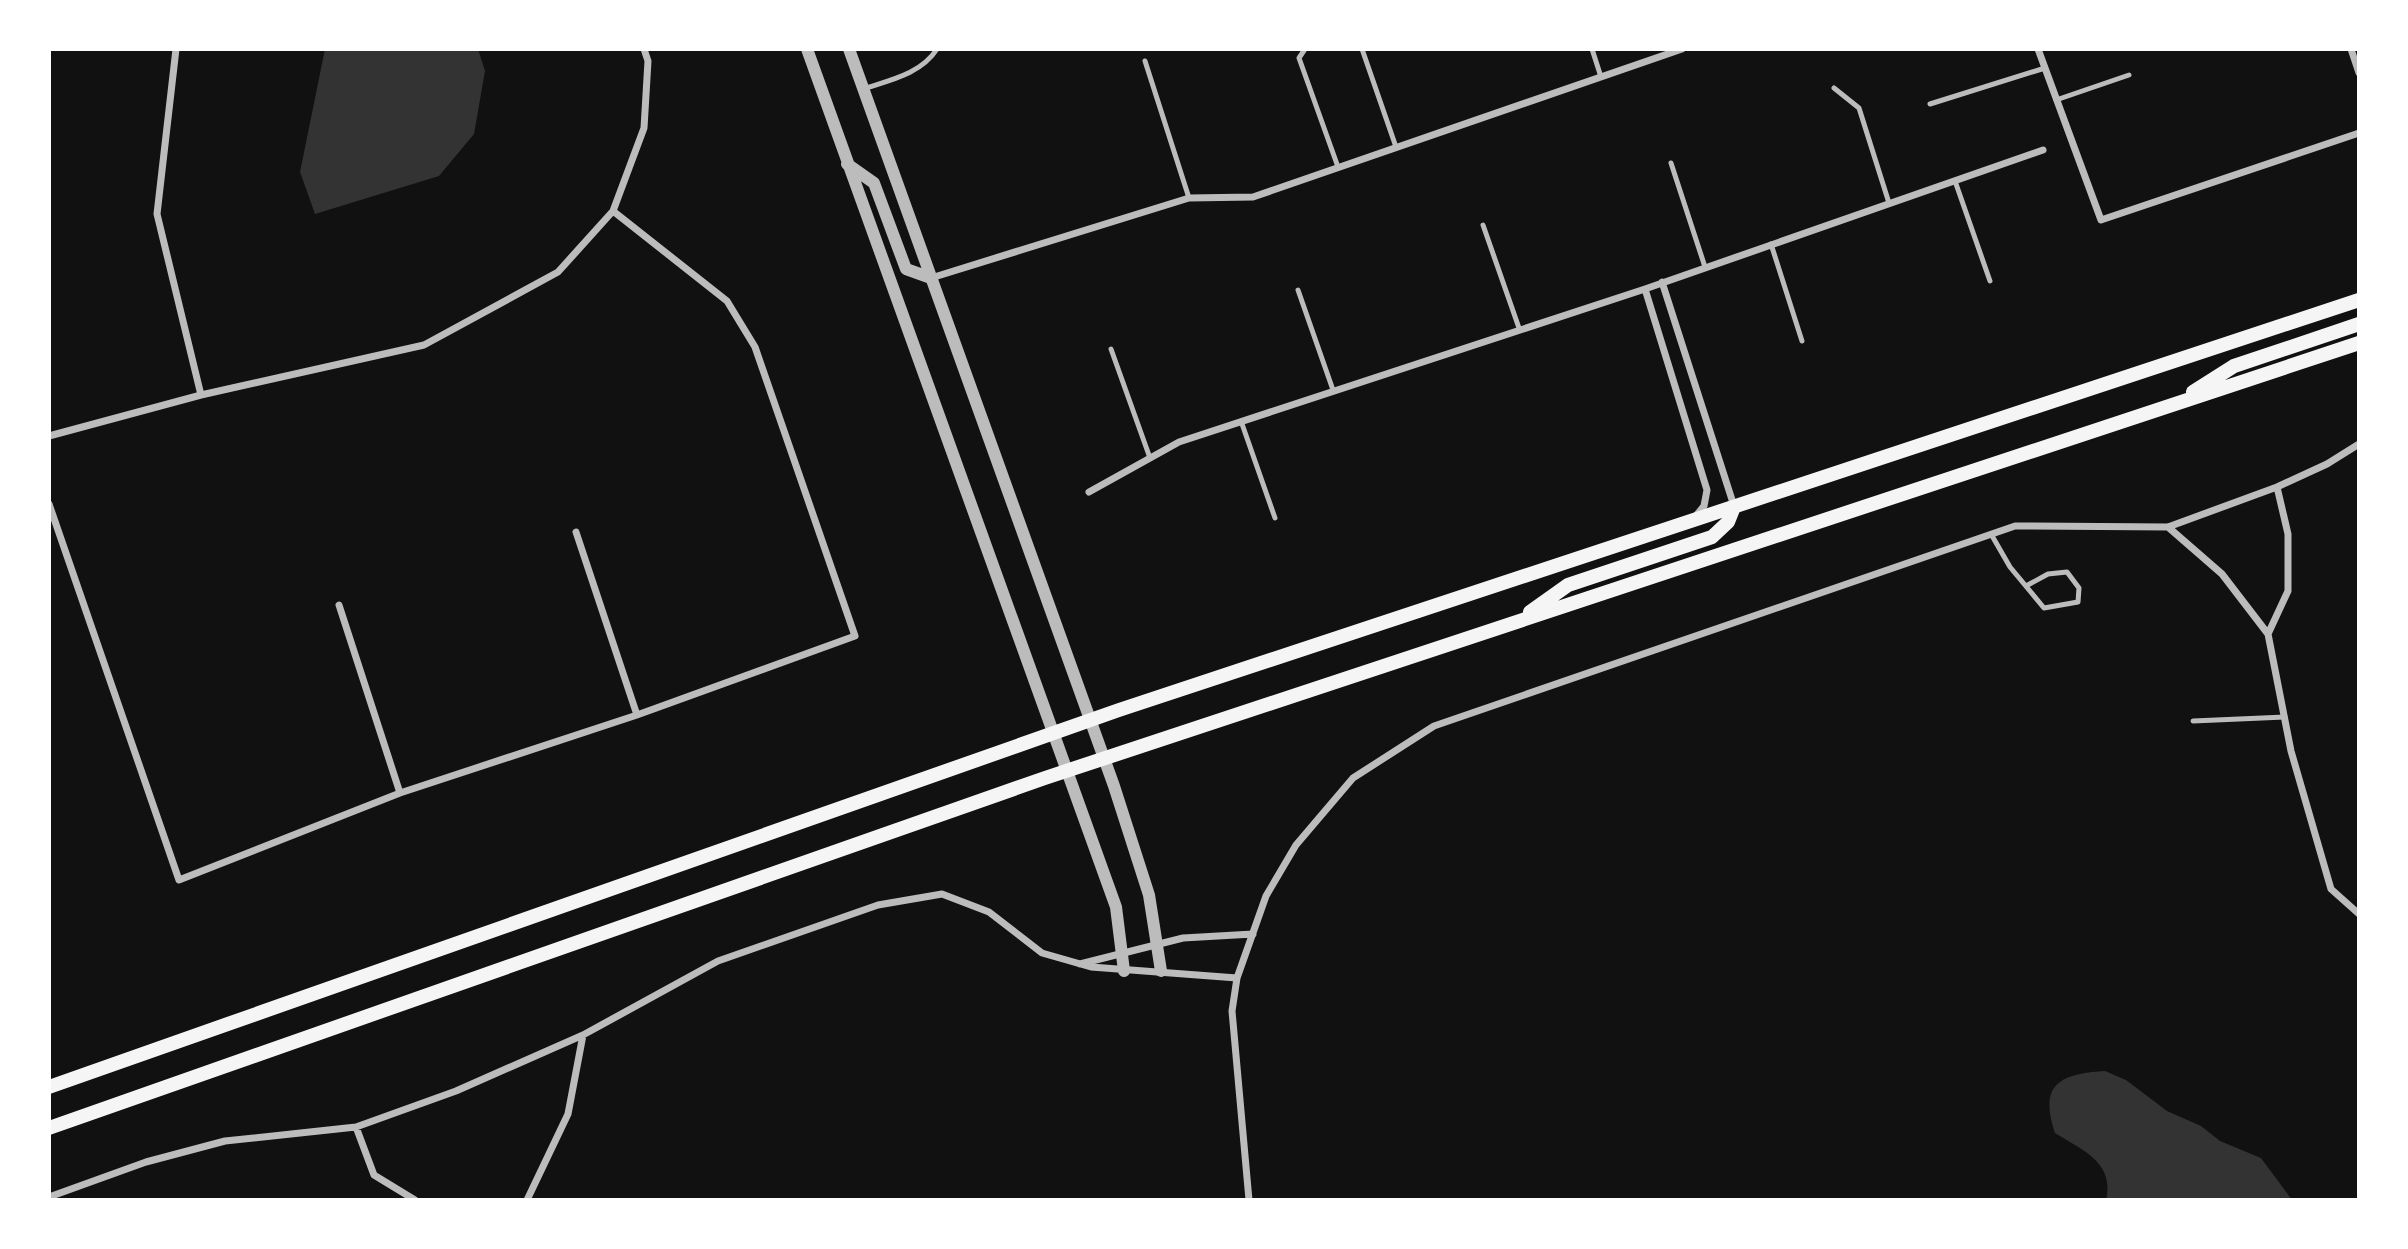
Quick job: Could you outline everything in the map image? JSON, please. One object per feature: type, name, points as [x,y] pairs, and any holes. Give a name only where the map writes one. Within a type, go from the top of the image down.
[{"type":"main road","points":[[49,1087],[1089,721],[2359,300]]},
{"type":"main road","points":[[2174,404],[2234,366],[2359,324]]},
{"type":"main road","points":[[49,1128],[1104,758],[2359,343]]},
{"type":"main road","points":[[1517,621],[1569,585],[1712,537],[1728,522],[1734,507]]},
{"type":"street","points":[[176,49],[157,214],[201,395]]},
{"type":"street","points":[[49,436],[201,395],[424,345],[558,272],[613,211],[644,128],[648,61],[644,49]]},
{"type":"street","points":[[807,49],[1116,907],[1124,971]]},
{"type":"street","points":[[849,49],[1104,758],[1149,895],[1161,971]]},
{"type":"street","points":[[847,164],[874,183],[906,269],[931,278],[1189,198],[1253,197],[1682,49]]},
{"type":"street","points":[[2038,49],[2101,220],[2359,133]]},
{"type":"street","points":[[2351,49],[2359,73]]},
{"type":"street","points":[[1089,492],[1179,442],[1519,328],[1645,289],[2043,150]]},
{"type":"street","points":[[49,504],[178,880],[400,793],[638,715],[855,636],[755,347],[727,301],[613,211]]},
{"type":"street","points":[[1662,282],[1734,507]]},
{"type":"street","points":[[1645,289],[1707,490],[1704,506],[1692,521]]},
{"type":"street","points":[[1249,1200],[1231,1012],[1237,978],[1266,896],[1296,845],[1353,778],[1434,726],[2015,526],[2168,527],[2277,487],[2327,464],[2359,444]]},
{"type":"street","points":[[2268,634],[2288,591],[2288,534],[2277,487]]},
{"type":"street","points":[[2168,527],[2222,574],[2268,634],[2284,717],[2331,888],[2359,914]]},
{"type":"street","points":[[576,532],[638,715]]},
{"type":"street","points":[[339,605],[400,793]]},
{"type":"street","points":[[49,1197],[146,1162],[225,1141],[356,1127],[456,1091],[583,1035],[718,961],[878,905],[942,894],[989,912],[1042,953],[1079,964],[1124,971],[1161,971],[1237,978]]},
{"type":"street","points":[[1079,964],[1122,951],[1183,938],[1253,934]]},
{"type":"street","points":[[527,1200],[568,1114],[583,1035]]},
{"type":"street","points":[[356,1127],[374,1175],[415,1200]]},
{"type":"lane","points":[[863,89],[910,73],[931,58],[937,49]]},
{"type":"lane","points":[[1305,49],[1298,58],[1338,167]]},
{"type":"lane","points":[[1362,49],[1396,147]]},
{"type":"lane","points":[[1592,49],[1601,77]]},
{"type":"lane","points":[[1145,61],[1189,198]]},
{"type":"lane","points":[[1930,104],[2045,68]]},
{"type":"lane","points":[[2056,100],[2130,75]]},
{"type":"lane","points":[[1834,88],[1859,108],[1889,204]]},
{"type":"lane","points":[[1671,163],[1705,267]]},
{"type":"lane","points":[[1955,181],[1990,281]]},
{"type":"lane","points":[[1483,225],[1519,328]]},
{"type":"lane","points":[[1771,244],[1802,341]]},
{"type":"lane","points":[[1298,290],[1333,390]]},
{"type":"lane","points":[[1111,349],[1150,458]]},
{"type":"lane","points":[[1241,421],[1275,518]]},
{"type":"lane","points":[[1991,534],[2010,567],[2026,586],[2045,608],[2078,601],[2079,588],[2067,572],[2048,574],[2026,586]]},
{"type":"lane","points":[[2193,721],[2284,717]]},
{"type":"shaded area","points":[[325,49],[478,49],[485,71],[474,134],[439,176],[315,214],[300,172]]},
{"type":"shaded area","points":[[2105,1071],[2126,1080],[2167,1111],[2201,1126],[2220,1141],[2261,1158],[2292,1200],[2106,1200],[2108,1187],[2101,1167],[2085,1152],[2055,1133],[2049,1103],[2056,1085],[2064,1079]]}]
